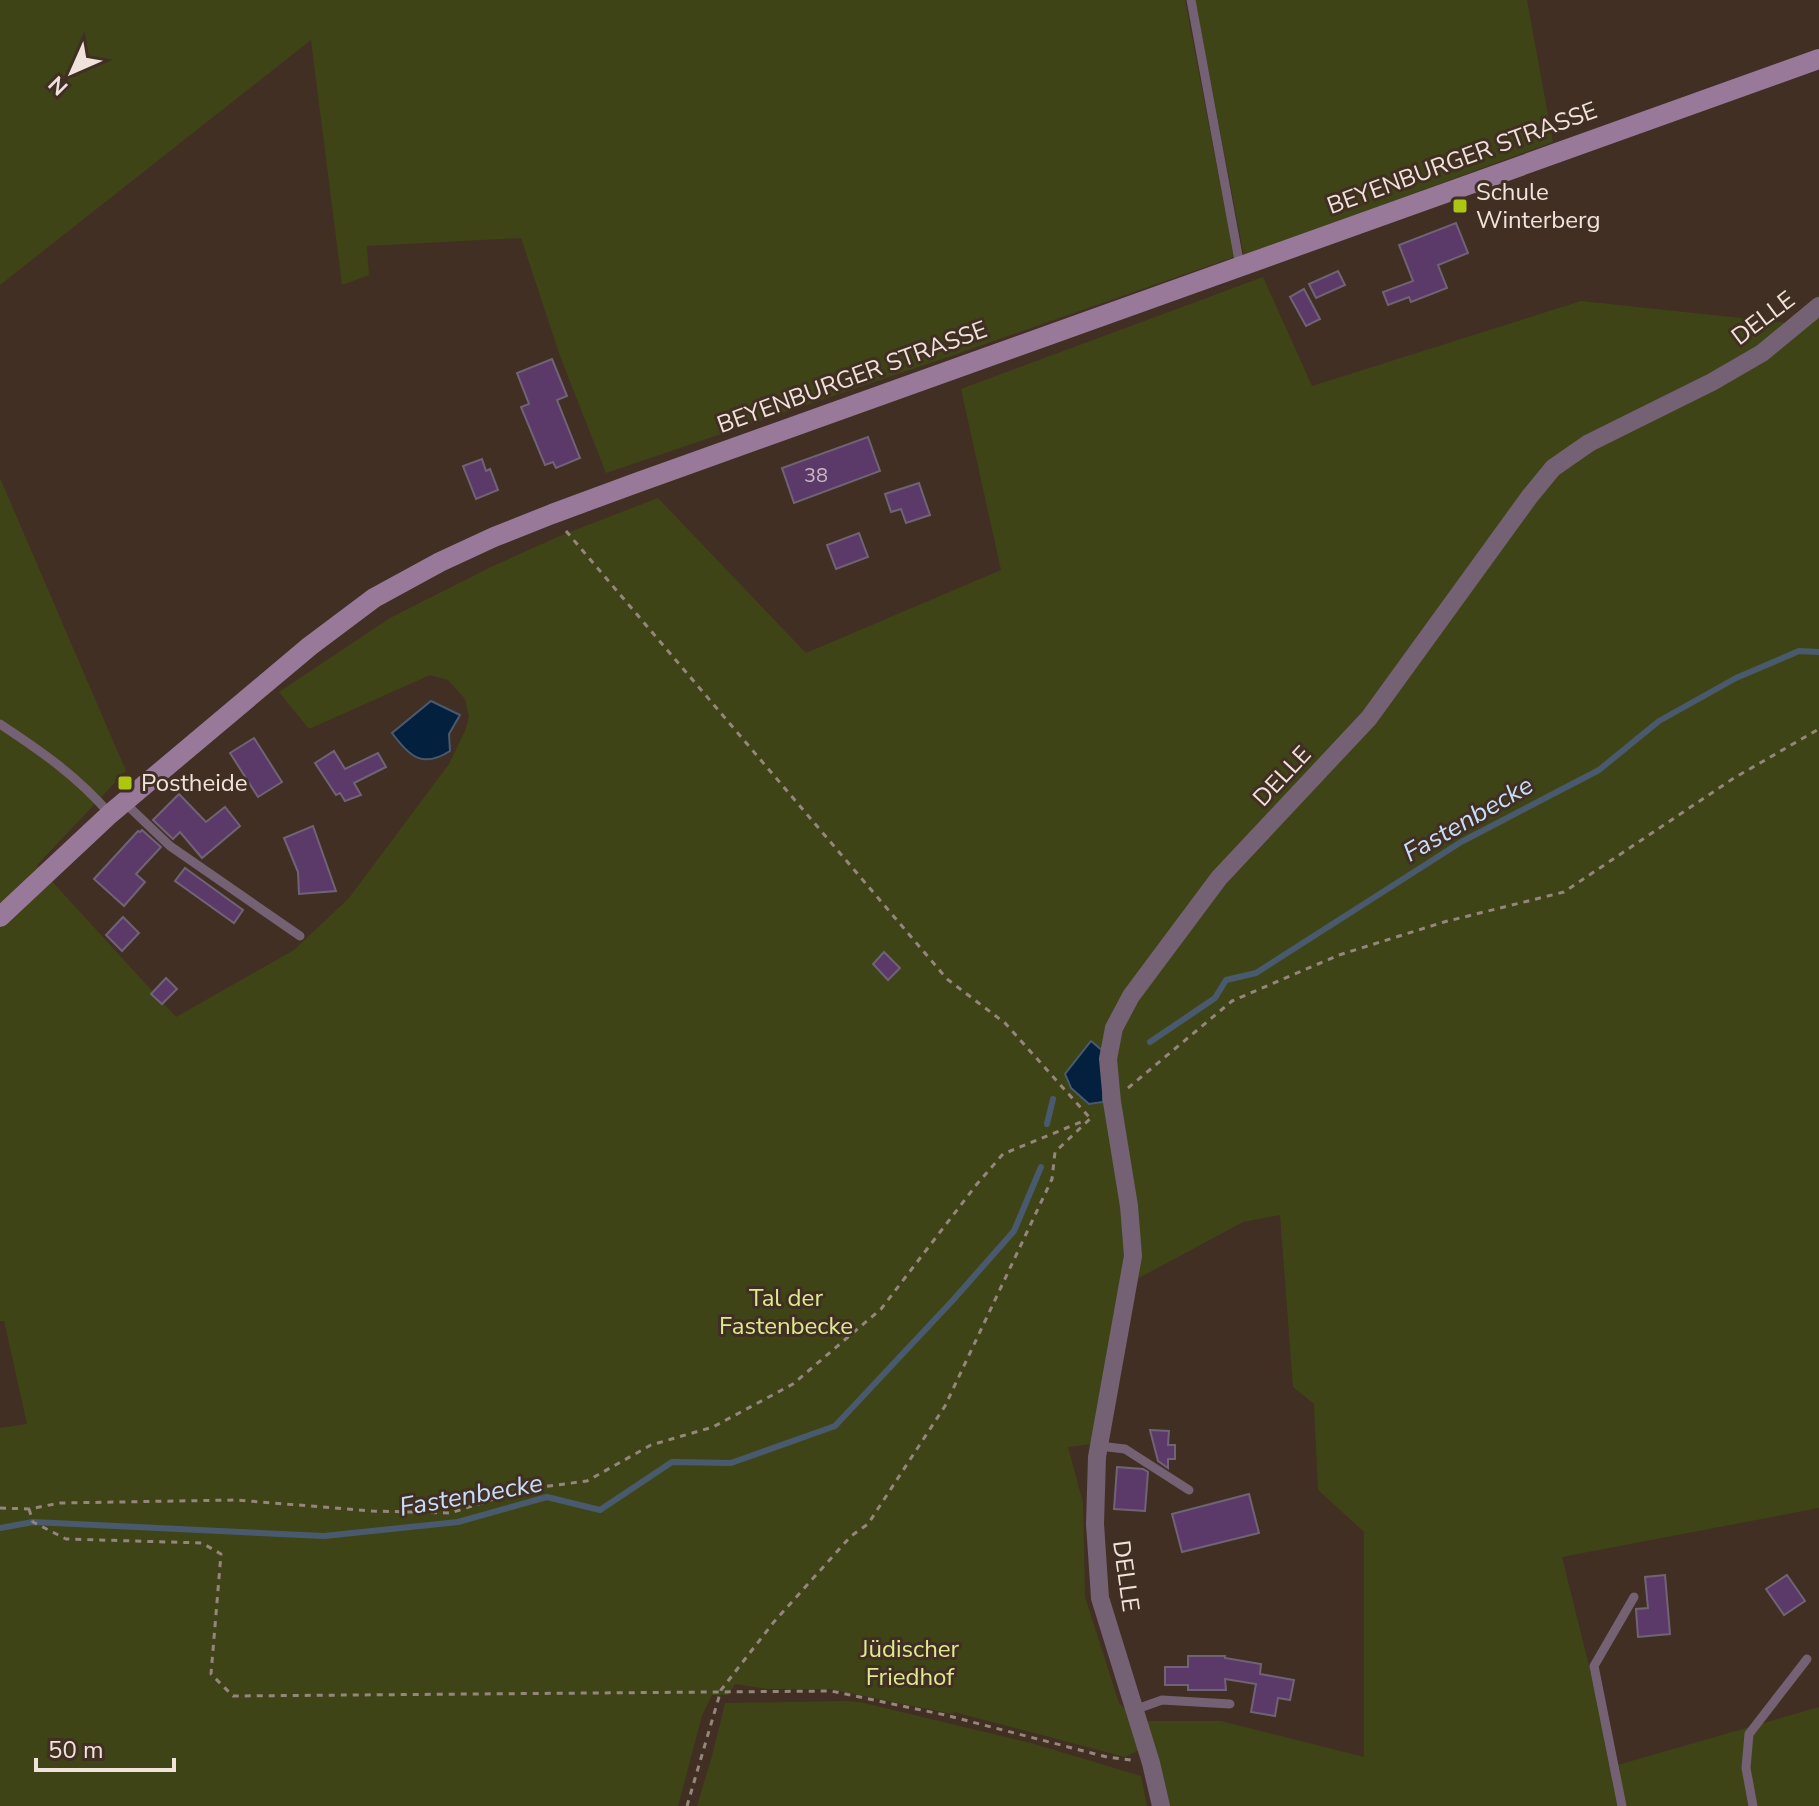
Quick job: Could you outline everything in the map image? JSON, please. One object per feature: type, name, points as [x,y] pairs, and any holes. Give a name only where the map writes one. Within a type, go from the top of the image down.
[{"type":"main road","name":"BEYENBURGER STRASSE","points":[[0,917],[117,808],[310,646],[374,598],[440,562],[552,514],[1819,59]]},
{"type":"street","name":"DELLE","points":[[1161,1806],[1151,1763],[1100,1598],[1095,1524],[1099,1446],[1133,1256],[1108,1059],[1114,1028],[1131,996],[1219,878],[1369,718],[1553,468],[1589,443],[1712,382],[1762,353],[1819,306]]},
{"type":"lane","points":[[1191,0],[1240,266]]},
{"type":"lane","points":[[0,724],[68,771],[92,793],[300,936]]},
{"type":"lane","points":[[1099,1446],[1125,1449],[1189,1490]]},
{"type":"lane","points":[[1622,1806],[1594,1666],[1634,1597]]},
{"type":"lane","points":[[1753,1806],[1746,1768],[1749,1734],[1807,1659]]},
{"type":"lane","points":[[1134,1710],[1162,1700],[1230,1704]]},
{"type":"path","points":[[552,514],[947,979],[1005,1023],[1090,1118]]},
{"type":"path","points":[[687,1806],[721,1690],[773,1623],[851,1536],[868,1524],[945,1406],[1052,1179],[1055,1152],[1090,1118],[1232,1001],[1339,955],[1444,922],[1564,892],[1734,778],[1819,729]]},
{"type":"path","points":[[0,1508],[29,1509],[60,1503],[236,1500],[372,1511],[450,1513],[526,1489],[587,1481],[651,1445],[713,1427],[793,1384],[881,1309],[1003,1154],[1090,1118]]},
{"type":"path","points":[[29,1509],[33,1522],[66,1539],[202,1543],[221,1554],[211,1674],[233,1696],[831,1691],[945,1715],[1107,1757],[1151,1763]]},
{"type":"green space","points":[[0,0],[1185,0],[1234,257],[606,473],[560,356],[521,238],[367,246],[369,275],[342,285],[311,40],[0,285]]},
{"type":"green space","points":[[1195,0],[1527,0],[1553,142],[1244,256]]},
{"type":"green space","points":[[1263,277],[1312,386],[1581,301],[1787,323],[1819,295],[1819,1508],[1562,1557],[1614,1766],[1819,1707],[1819,1806],[1158,1806],[1137,1721],[1221,1721],[1364,1757],[1364,1532],[1318,1490],[1314,1404],[1293,1387],[1280,1215],[1243,1222],[1124,1286],[1094,1444],[1068,1447],[1083,1503],[1085,1597],[1119,1703],[1126,1710],[1139,1750],[1125,1757],[954,1712],[830,1689],[767,1689],[735,1684],[728,1695],[712,1695],[702,1716],[678,1806],[0,1806],[0,1428],[27,1424],[4,1321],[0,1321],[0,478],[126,771],[37,865],[176,1017],[294,950],[349,898],[449,764],[469,717],[465,699],[448,680],[430,675],[309,729],[279,692],[390,618],[562,535],[658,498],[806,653],[1001,570],[961,389]]},
{"type":"green space","points":[[847,1701],[1031,1743],[1141,1776],[1147,1806],[697,1806],[725,1703]]},
{"type":"water","points":[[431,701],[460,715],[449,734],[450,751],[424,759],[410,754],[392,733]]},
{"type":"water","points":[[1091,1041],[1104,1052],[1103,1102],[1089,1104],[1071,1088],[1065,1074]]},
{"type":"building","points":[[1456,223],[1468,253],[1438,265],[1447,288],[1411,302],[1409,297],[1388,305],[1383,292],[1413,281],[1399,245]]},
{"type":"building","points":[[1338,271],[1345,285],[1316,298],[1309,284]]},
{"type":"building","points":[[1304,289],[1320,319],[1306,326],[1290,297]]},
{"type":"building","points":[[552,359],[567,396],[557,400],[580,458],[556,468],[553,462],[545,465],[521,407],[529,404],[517,373]]},
{"type":"building","points":[[868,437],[880,471],[794,503],[782,468]]},
{"type":"building","points":[[482,459],[486,471],[490,469],[498,490],[476,499],[463,466]]},
{"type":"building","points":[[919,483],[930,515],[906,523],[901,509],[891,512],[885,494]]},
{"type":"building","points":[[859,533],[868,557],[836,569],[827,545]]},
{"type":"building","points":[[254,738],[282,782],[258,797],[230,753]]},
{"type":"building","points":[[334,751],[345,769],[378,753],[386,767],[354,783],[361,795],[345,801],[340,793],[336,795],[315,763]]},
{"type":"building","points":[[179,794],[206,822],[225,807],[240,826],[202,858],[180,832],[173,839],[153,820]]},
{"type":"building","points":[[313,826],[336,891],[299,894],[298,872],[284,838]]},
{"type":"building","points":[[142,830],[161,847],[136,874],[145,882],[124,906],[94,879]]},
{"type":"building","points":[[185,868],[243,910],[234,923],[175,881]]},
{"type":"building","points":[[123,917],[139,933],[122,951],[106,935]]},
{"type":"building","points":[[884,952],[900,968],[888,980],[873,964]]},
{"type":"building","points":[[166,978],[177,989],[162,1004],[151,994]]},
{"type":"building","points":[[1150,1430],[1169,1431],[1168,1445],[1175,1445],[1175,1459],[1168,1459],[1168,1468],[1158,1461]]},
{"type":"building","points":[[1117,1467],[1148,1472],[1145,1511],[1114,1509]]},
{"type":"building","points":[[1249,1494],[1259,1533],[1182,1552],[1172,1514]]},
{"type":"building","points":[[1665,1575],[1670,1634],[1638,1637],[1636,1609],[1648,1608],[1645,1577]]},
{"type":"building","points":[[1787,1575],[1805,1601],[1784,1615],[1766,1589]]},
{"type":"building","points":[[1188,1656],[1225,1656],[1261,1664],[1260,1674],[1294,1680],[1290,1700],[1278,1698],[1275,1716],[1251,1712],[1256,1684],[1225,1679],[1226,1690],[1188,1690],[1188,1685],[1165,1685],[1165,1667],[1188,1667]]},
{"type":"waterway","name":"Fastenbecke","points":[[1150,1042],[1215,998],[1226,980],[1256,973],[1461,842],[1599,770],[1659,721],[1736,678],[1799,651],[1819,652]]},
{"type":"waterway","name":"Fastenbecke","points":[[1047,1124],[1053,1099]]},
{"type":"waterway","name":"Fastenbecke","points":[[0,1528],[33,1522],[324,1536],[458,1522],[547,1497],[600,1510],[672,1462],[731,1463],[835,1426],[1014,1231],[1041,1167]]},
{"type":"place","name":"Schule Winterberg","points":[[1460,206]]},
{"type":"place","name":"Postheide","points":[[125,783]]},
{"type":"park label","name":"Tal der Fastenbecke","points":[[786,1312]]},
{"type":"park label","name":"Jüdischer Friedhof","points":[[910,1663]]}]
